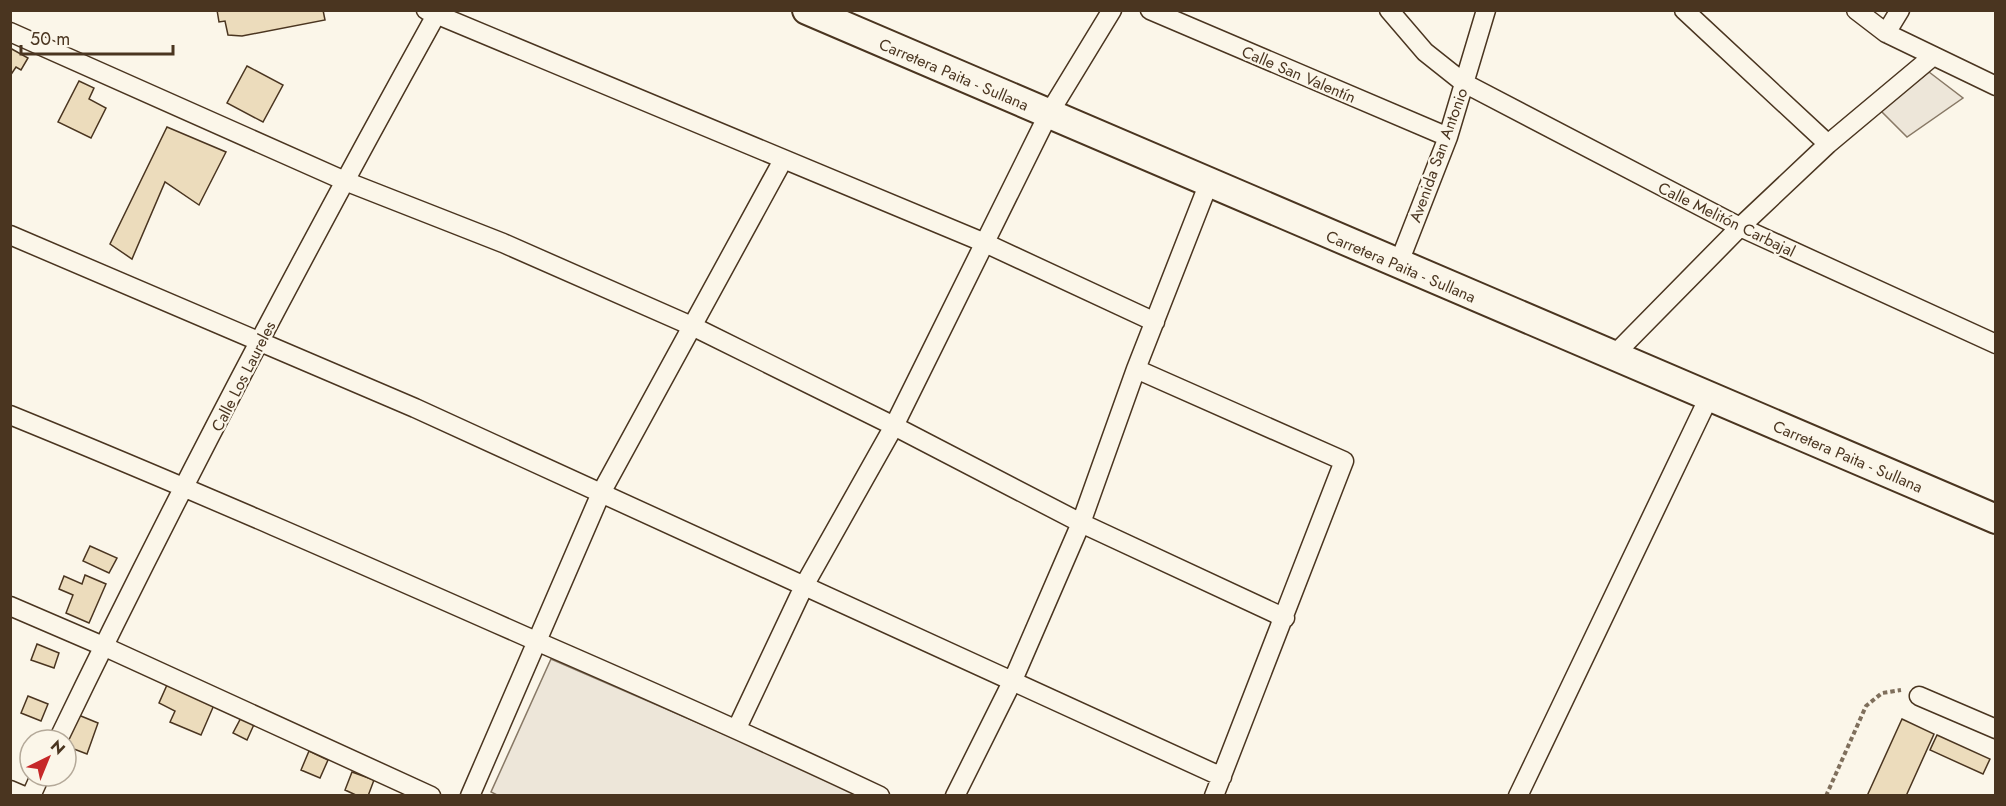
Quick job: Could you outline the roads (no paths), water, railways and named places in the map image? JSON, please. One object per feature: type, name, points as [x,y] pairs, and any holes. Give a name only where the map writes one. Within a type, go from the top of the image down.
[{"type":"main road","name":"Carretera Paita - Sullana","points":[[807,10],[1995,519]]},
{"type":"street","points":[[737,728],[805,585],[894,426],[1048,115],[1112,10]]},
{"type":"street","name":"Calle San Valentín","points":[[1150,10],[1449,137]]},
{"type":"street","name":"Calle Melitón Carbajal","points":[[1389,10],[1425,51],[1464,83],[1740,227],[1995,344]]},
{"type":"street","name":"Avenida San Antonio","points":[[1398,265],[1449,137],[1486,10]]},
{"type":"street","points":[[1684,10],[1828,144]]},
{"type":"street","points":[[1856,10],[1886,33],[1995,86]]},
{"type":"street","points":[[1886,33],[1900,10]]},
{"type":"street","points":[[431,13],[985,243],[1155,322]]},
{"type":"street","name":"Calle Los Laureles","points":[[63,728],[103,646],[431,13]]},
{"type":"street","points":[[10,32],[345,181],[503,243],[694,327],[894,426],[1081,523],[1285,618]]},
{"type":"street","points":[[1613,356],[1740,227],[1828,144],[1932,57]]},
{"type":"street","points":[[470,795],[602,493],[783,160]]},
{"type":"street","points":[[955,795],[1013,680],[1081,523],[1136,369],[1209,184]]},
{"type":"street","points":[[10,235],[261,340],[805,585],[1222,777]]},
{"type":"street","points":[[1136,369],[1344,461],[1285,618],[1214,795]]},
{"type":"street","points":[[1518,795],[1709,397]]},
{"type":"street","points":[[10,415],[186,486],[737,728],[880,795]]},
{"type":"street","points":[[10,606],[431,795]]},
{"type":"street","points":[[1919,696],[1995,729]]},
{"type":"street","points":[[10,790],[24,795]]}]
